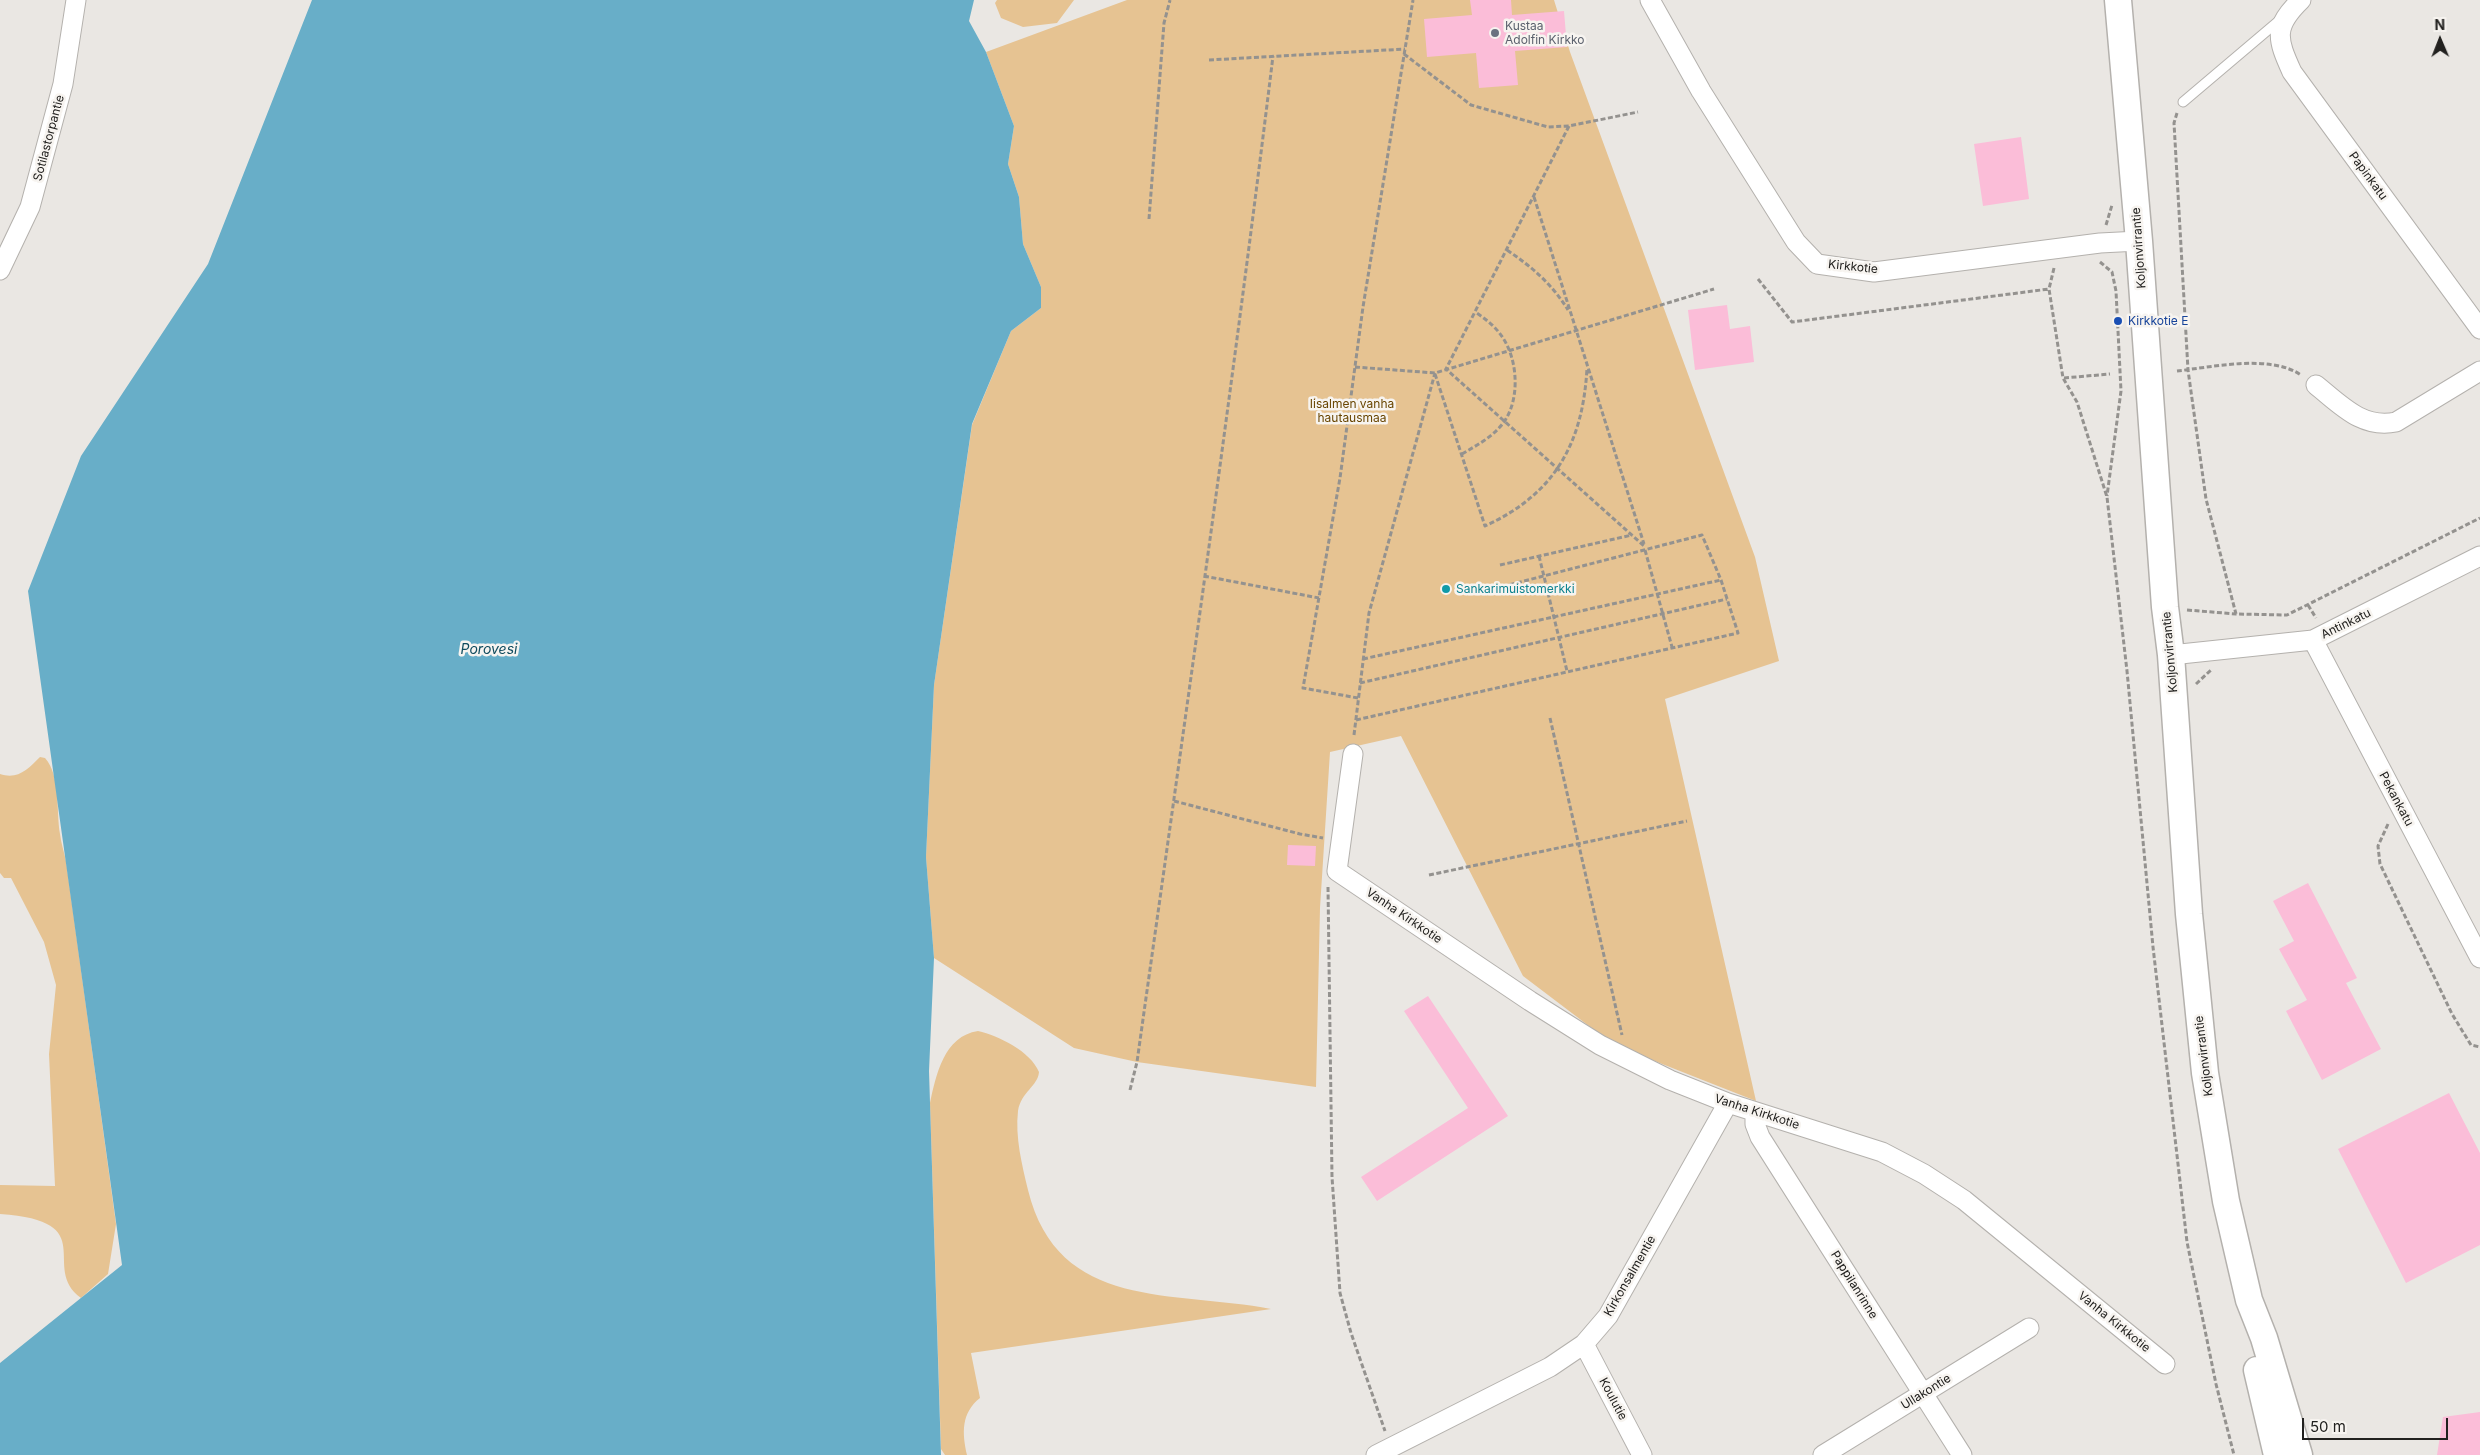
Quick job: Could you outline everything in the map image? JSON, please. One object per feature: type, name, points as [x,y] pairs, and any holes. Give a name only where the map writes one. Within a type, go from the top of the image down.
[{"type":"main road","name":"Koljonvirrantie","points":[[2118,0],[2139,241],[2189,914],[2205,1073],[2226,1201],[2248,1300],[2250,1338],[2277,1455]]},
{"type":"main road","name":"Koljonvirrantie","points":[[2248,1300],[2264,1338],[2298,1455]]},
{"type":"street","name":"Sotilastorpantie","points":[[0,270],[30,207],[63,84],[76,0]]},
{"type":"street","name":"Kirkkotie","points":[[1650,0],[1701,90],[1796,242],[1817,264],[1874,272],[2100,243],[2139,241]]},
{"type":"street","points":[[2285,16],[2301,0]]},
{"type":"street","name":"Papinkatu","points":[[2285,16],[2280,33],[2282,49],[2292,72],[2480,328]]},
{"type":"street","points":[[2316,385],[2356,416],[2382,425],[2396,422],[2480,371]]},
{"type":"street","name":"Antinkatu","points":[[2171,655],[2313,640],[2480,556]]},
{"type":"street","name":"Pekankatu","points":[[2313,640],[2480,958]]},
{"type":"street","points":[[1337,871],[1353,754]]},
{"type":"street","name":"Vanha Kirkkotie","points":[[1337,871],[1530,1001],[1600,1044],[1670,1080],[1728,1103],[1882,1152],[1924,1174],[1964,1200],[2165,1364]]},
{"type":"street","name":"Kirkonsalmentie","points":[[1384,1451],[1550,1367],[1584,1344],[1608,1316],[1728,1103]]},
{"type":"street","name":"Pappilanrinne","points":[[1755,1112],[1755,1124],[1760,1137],[1962,1455]]},
{"type":"street","name":"Ullakontie","points":[[1823,1455],[2029,1328]]},
{"type":"street","name":"Koulutie","points":[[1584,1344],[1642,1455]]},
{"type":"lane","points":[[2183,102],[2285,16]]},
{"type":"path","points":[[1149,219],[1164,23],[1170,0]]},
{"type":"path","points":[[1358,698],[1303,688],[1340,478],[1355,367],[1413,0]]},
{"type":"path","points":[[1209,60],[1404,49]]},
{"type":"path","points":[[1404,54],[1471,105],[1548,127],[1569,126],[1638,112]]},
{"type":"path","points":[[1130,1090],[1137,1062],[1174,801],[1251,237],[1273,56]]},
{"type":"path","points":[[2183,102],[2177,112],[2174,123],[2188,370],[2206,499],[2236,614]]},
{"type":"path","points":[[1446,369],[1569,126]]},
{"type":"path","points":[[1534,196],[1646,551],[1672,648]]},
{"type":"path","points":[[2100,243],[2095,258],[2112,272],[2116,291],[2121,391],[2107,497]]},
{"type":"path","points":[[1507,250],[1530,265],[1549,282],[1571,314]]},
{"type":"path","points":[[2055,264],[2049,289],[2063,378],[2078,402],[2107,497],[2127,671],[2153,947],[2187,1242],[2216,1384],[2234,1455]]},
{"type":"path","points":[[1758,279],[1792,322],[2049,289]]},
{"type":"path","points":[[1355,367],[1435,373],[1714,289]]},
{"type":"path","points":[[1462,454],[1484,441],[1504,421],[1514,397],[1515,381],[1509,350],[1497,330],[1475,312]]},
{"type":"path","points":[[2177,371],[2261,363],[2279,365],[2294,370],[2316,385]]},
{"type":"path","points":[[1435,373],[1485,526],[1521,508],[1538,494],[1558,469],[1576,432],[1586,382],[1587,364]]},
{"type":"path","points":[[1446,369],[1644,546]]},
{"type":"path","points":[[1353,754],[1369,612],[1435,373]]},
{"type":"path","points":[[2063,378],[2110,374]]},
{"type":"path","points":[[2166,608],[2236,614],[2287,615],[2480,518]]},
{"type":"path","points":[[1500,565],[1632,535]]},
{"type":"path","points":[[1356,720],[1738,633],[1721,580],[1702,535],[1501,587]]},
{"type":"path","points":[[1538,556],[1567,671]]},
{"type":"path","points":[[1204,576],[1319,598]]},
{"type":"path","points":[[1363,659],[1721,580]]},
{"type":"path","points":[[1360,683],[1727,599]]},
{"type":"path","points":[[2174,700],[2192,692],[2199,679],[2212,670],[2220,668]]},
{"type":"path","points":[[1550,718],[1622,1036]]},
{"type":"path","points":[[1174,801],[1300,834],[1341,842]]},
{"type":"path","points":[[2387,820],[2388,825],[2378,846],[2380,864],[2452,1014],[2471,1045],[2480,1047]]},
{"type":"path","points":[[1429,875],[1688,821]]},
{"type":"path","points":[[1337,871],[1328,886],[1332,1177],[1340,1293],[1384,1451]]},
{"type":"green space","points":[[997,0],[1074,0],[1057,23],[1023,27],[1001,18],[995,3]]},
{"type":"green space","name":"Iisalmen vanha hautausmaa","points":[[1127,0],[1554,0],[1570,52],[1755,557],[1779,661],[1665,699],[1756,1101],[1614,1045],[1523,976],[1401,736],[1330,752],[1320,908],[1316,1087],[1137,1062],[1074,1048],[934,958],[926,857],[934,685],[972,425],[1011,331],[1041,308],[1041,287],[1023,244],[1019,197],[1008,164],[1014,126],[986,52]]},
{"type":"green space","points":[[40,757],[45,758],[50,765],[56,784],[60,834],[66,861],[116,1224],[108,1274],[81,1298],[70,1286],[65,1273],[60,1235],[50,1226],[31,1218],[0,1214],[0,1185],[55,1186],[49,1054],[56,985],[44,942],[11,878],[4,878],[0,873],[0,774],[12,776],[22,772]]},
{"type":"green space","points":[[978,1031],[1004,1041],[1021,1051],[1035,1064],[1039,1072],[1036,1081],[1020,1104],[1017,1131],[1028,1190],[1043,1229],[1065,1257],[1092,1276],[1124,1288],[1159,1295],[1271,1309],[971,1353],[980,1398],[969,1410],[964,1424],[967,1455],[945,1455],[941,1449],[930,1103],[939,1069],[949,1049],[966,1034]]},
{"type":"water","name":"Porovesi","points":[[312,0],[974,0],[969,21],[986,52],[1014,126],[1008,164],[1019,197],[1023,244],[1041,287],[1041,308],[1011,331],[972,424],[934,685],[926,857],[934,958],[929,1071],[941,1455],[0,1455],[0,1363],[122,1265],[28,591],[81,456],[208,264]]},
{"type":"building","name":"Kustaa Adolfin Kirkko","points":[[1470,0],[1511,0],[1512,15],[1564,11],[1567,47],[1515,51],[1518,85],[1479,88],[1476,53],[1427,57],[1424,19],[1472,15]]},
{"type":"building","points":[[2021,137],[2029,199],[1983,206],[1974,144]]},
{"type":"building","points":[[1727,305],[1730,329],[1750,326],[1754,362],[1695,370],[1688,310]]},
{"type":"building","points":[[1288,845],[1316,846],[1315,866],[1287,865]]},
{"type":"building","points":[[2308,883],[2357,978],[2346,983],[2381,1049],[2322,1080],[2286,1011],[2307,1000],[2279,949],[2294,941],[2273,901]]},
{"type":"building","points":[[1428,996],[1508,1116],[1377,1201],[1361,1177],[1468,1108],[1404,1011]]},
{"type":"building","points":[[2449,1093],[2480,1153],[2480,1245],[2406,1283],[2338,1149]]},
{"type":"building","points":[[2480,1412],[2480,1455],[2437,1455],[2443,1417]]},
{"type":"place","name":"Kustaa Adolfin Kirkko","points":[[1495,33]]},
{"type":"place","name":"Kirkkotie E","points":[[2118,321]]},
{"type":"place","name":"Sankarimuistomerkki","points":[[1446,589]]}]
